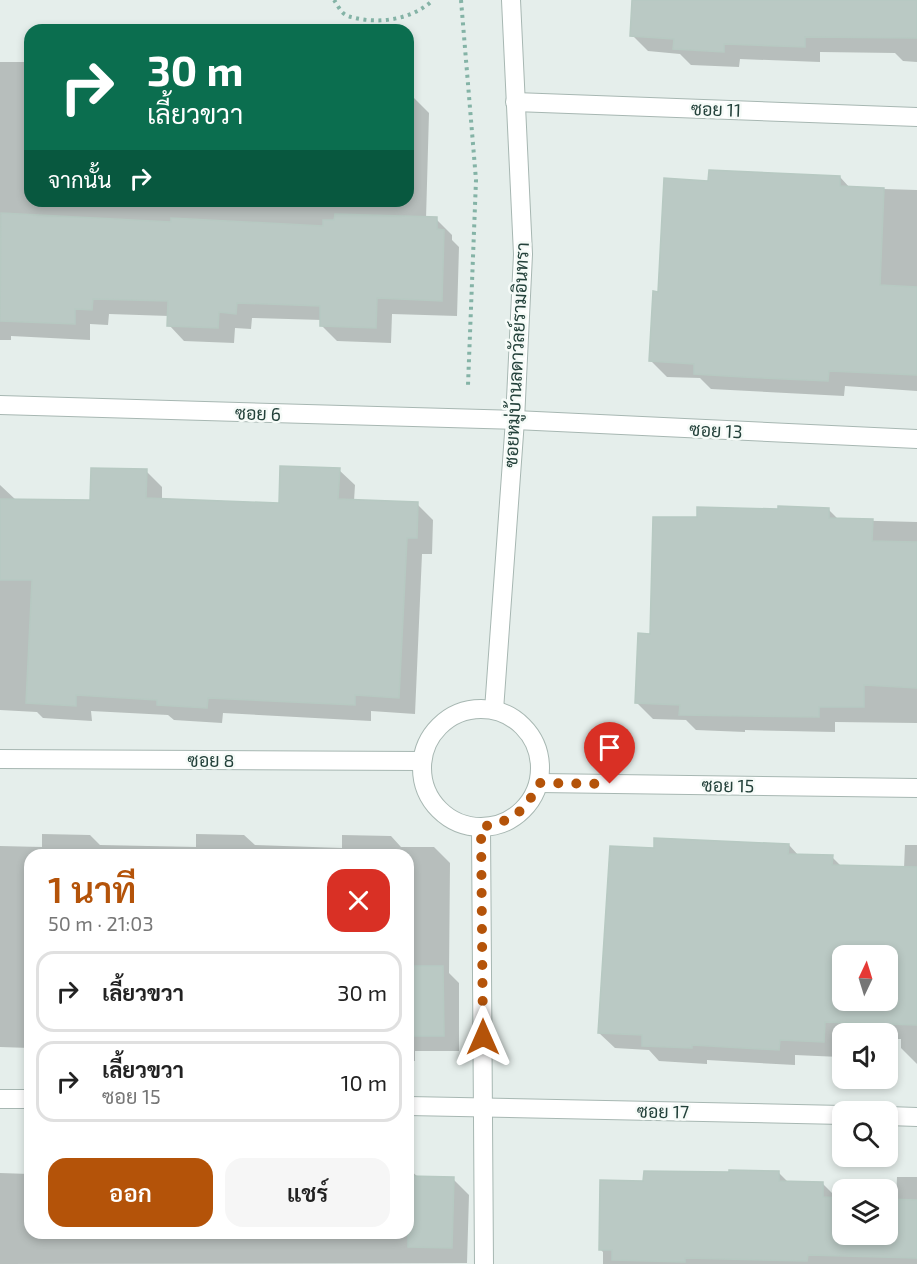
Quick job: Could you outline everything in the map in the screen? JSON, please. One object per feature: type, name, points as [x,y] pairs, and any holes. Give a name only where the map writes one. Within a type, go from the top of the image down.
[{"type":"street","name":"ซอยหมู่บ้านลดาวัลย์รามอินทรา","points":[[494,710],[515,420],[523,254],[514,102],[511,0]]},
{"type":"street","name":"ซอย 11","points":[[514,102],[917,117]]},
{"type":"street","name":"ซอย 6","points":[[0,405],[515,420]]},
{"type":"street","name":"ซอย 13","points":[[515,420],[917,439]]},
{"type":"street","points":[[475,708],[494,710],[512,716],[526,729],[537,746],[541,765],[539,783],[531,801],[518,815],[500,824],[481,827],[461,824],[443,814],[430,799],[422,781],[421,761],[427,741],[439,725],[456,713],[475,708]]},
{"type":"street","name":"ซอย 8","points":[[0,759],[421,761]]},
{"type":"street","name":"ซอย 15","points":[[539,783],[917,788]]},
{"type":"street","points":[[481,827],[484,1264]]},
{"type":"street","points":[[0,1099],[24,1099]]},
{"type":"street","name":"ซอย 17","points":[[414,1106],[832,1115]]},
{"type":"street","points":[[898,1116],[917,1117]]},
{"type":"path","points":[[334,0],[345,15],[366,21],[390,20],[408,15],[433,0]]},
{"type":"path","points":[[461,0],[476,180],[467,419]]},
{"type":"building","points":[[632,0],[917,0],[917,38],[805,37],[805,47],[724,44],[724,52],[673,49],[674,39],[630,36]]},
{"type":"building","points":[[709,170],[840,176],[840,186],[884,188],[880,285],[917,287],[917,375],[829,371],[828,381],[743,377],[694,374],[694,364],[649,361],[653,291],[658,292],[664,178],[708,181]]},
{"type":"building","points":[[1,213],[171,222],[171,218],[323,226],[323,220],[334,220],[335,214],[437,217],[437,229],[444,230],[442,301],[377,298],[376,328],[320,326],[320,306],[237,303],[236,314],[219,312],[218,328],[167,326],[168,301],[93,299],[92,310],[75,309],[75,324],[0,321]]},
{"type":"building","points":[[280,466],[340,468],[338,499],[418,502],[417,538],[407,538],[399,698],[355,695],[355,705],[208,698],[207,708],[157,705],[157,700],[76,695],[76,706],[26,703],[32,580],[0,580],[0,499],[90,500],[91,468],[147,469],[146,498],[279,503]]},
{"type":"building","points":[[778,506],[829,508],[829,518],[873,519],[872,541],[917,542],[917,688],[864,685],[864,707],[819,707],[819,717],[679,715],[680,705],[635,703],[638,633],[650,634],[653,517],[697,517],[697,507],[778,509]]},
{"type":"building","points":[[654,838],[789,844],[788,854],[833,855],[832,865],[917,867],[917,1025],[825,1022],[824,1042],[780,1040],[779,1050],[692,1045],[692,1048],[642,1046],[642,1035],[598,1033],[610,846],[654,848]]},
{"type":"building","points":[[414,966],[443,966],[444,1036],[414,1036]]},
{"type":"building","points":[[729,1170],[779,1171],[779,1181],[823,1182],[823,1197],[832,1197],[832,1245],[898,1245],[898,1199],[917,1200],[917,1258],[808,1255],[807,1261],[685,1258],[685,1262],[612,1260],[612,1250],[599,1250],[600,1180],[643,1181],[644,1171],[729,1172]]},
{"type":"building","points":[[414,1176],[454,1177],[452,1248],[408,1247],[408,1239],[414,1239]]},
{"type":"route","points":[[483,1037],[481,827],[500,824],[518,815],[531,801],[539,783],[610,784]]}]
